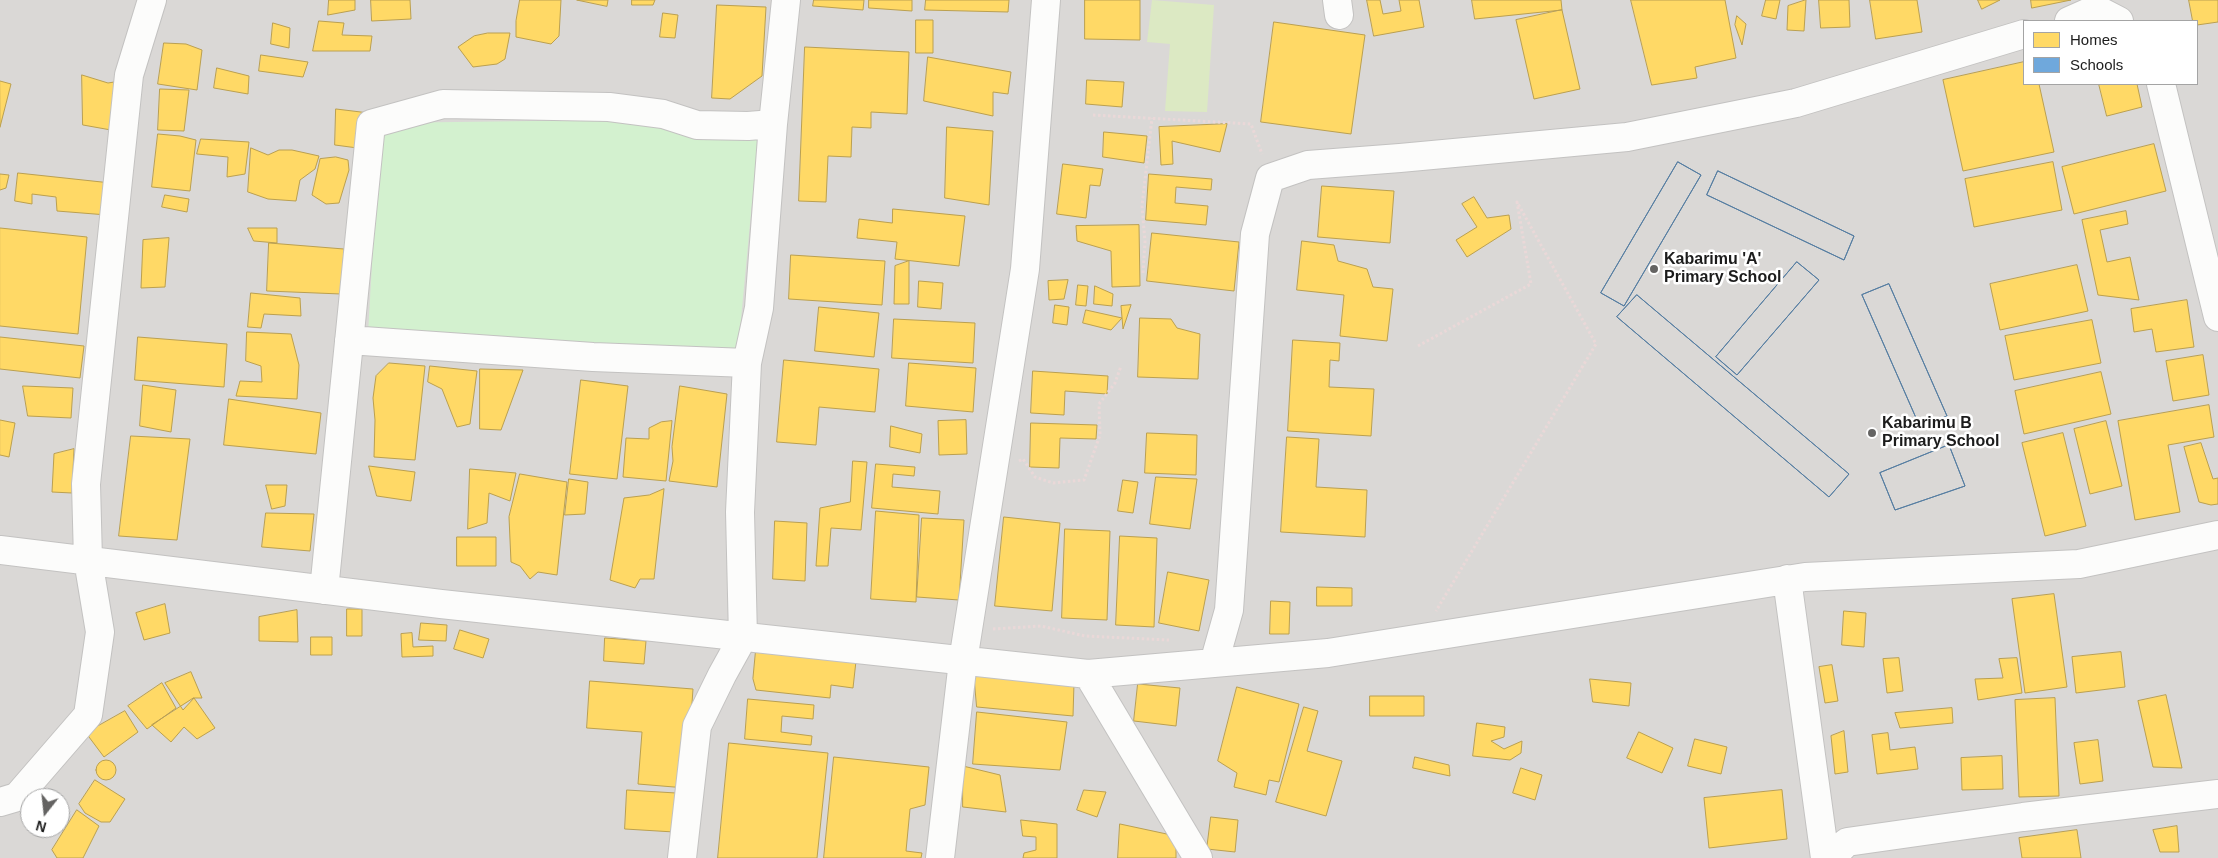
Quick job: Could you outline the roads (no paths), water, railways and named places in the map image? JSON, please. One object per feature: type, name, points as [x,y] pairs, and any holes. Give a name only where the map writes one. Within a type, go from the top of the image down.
[{"type":"street","points":[[0,802],[17,797],[88,715],[100,632],[88,560],[86,484],[129,75],[152,0]]},
{"type":"street","points":[[682,858],[698,726],[743,637],[740,512],[747,363],[759,308],[773,124],[786,0]]},
{"type":"street","points":[[940,858],[963,661],[1025,269],[1046,0]]},
{"type":"street","points":[[2071,20],[2096,9],[2117,20]]},
{"type":"street","points":[[1214,663],[1229,610],[1255,234],[1270,178],[1308,164],[1400,158],[1628,137],[1796,103],[2023,34]]},
{"type":"street","points":[[2161,85],[2218,317]]},
{"type":"street","points":[[324,590],[371,124],[443,104],[609,108],[663,114],[697,126],[773,124]]},
{"type":"street","points":[[349,340],[593,357],[747,363]]},
{"type":"street","points":[[0,550],[441,604],[1088,674],[1328,653],[1814,576],[2079,564],[2218,535]]},
{"type":"street","points":[[1787,579],[1825,858]]},
{"type":"street","points":[[1088,674],[1198,858]]},
{"type":"street","points":[[1831,858],[1847,842],[2023,817],[2218,794]]},
{"type":"place","name":"Kabarimu 'A' Primary School","points":[[1654,269]]},
{"type":"place","name":"Kabarimu B Primary School","points":[[1872,433]]}]
